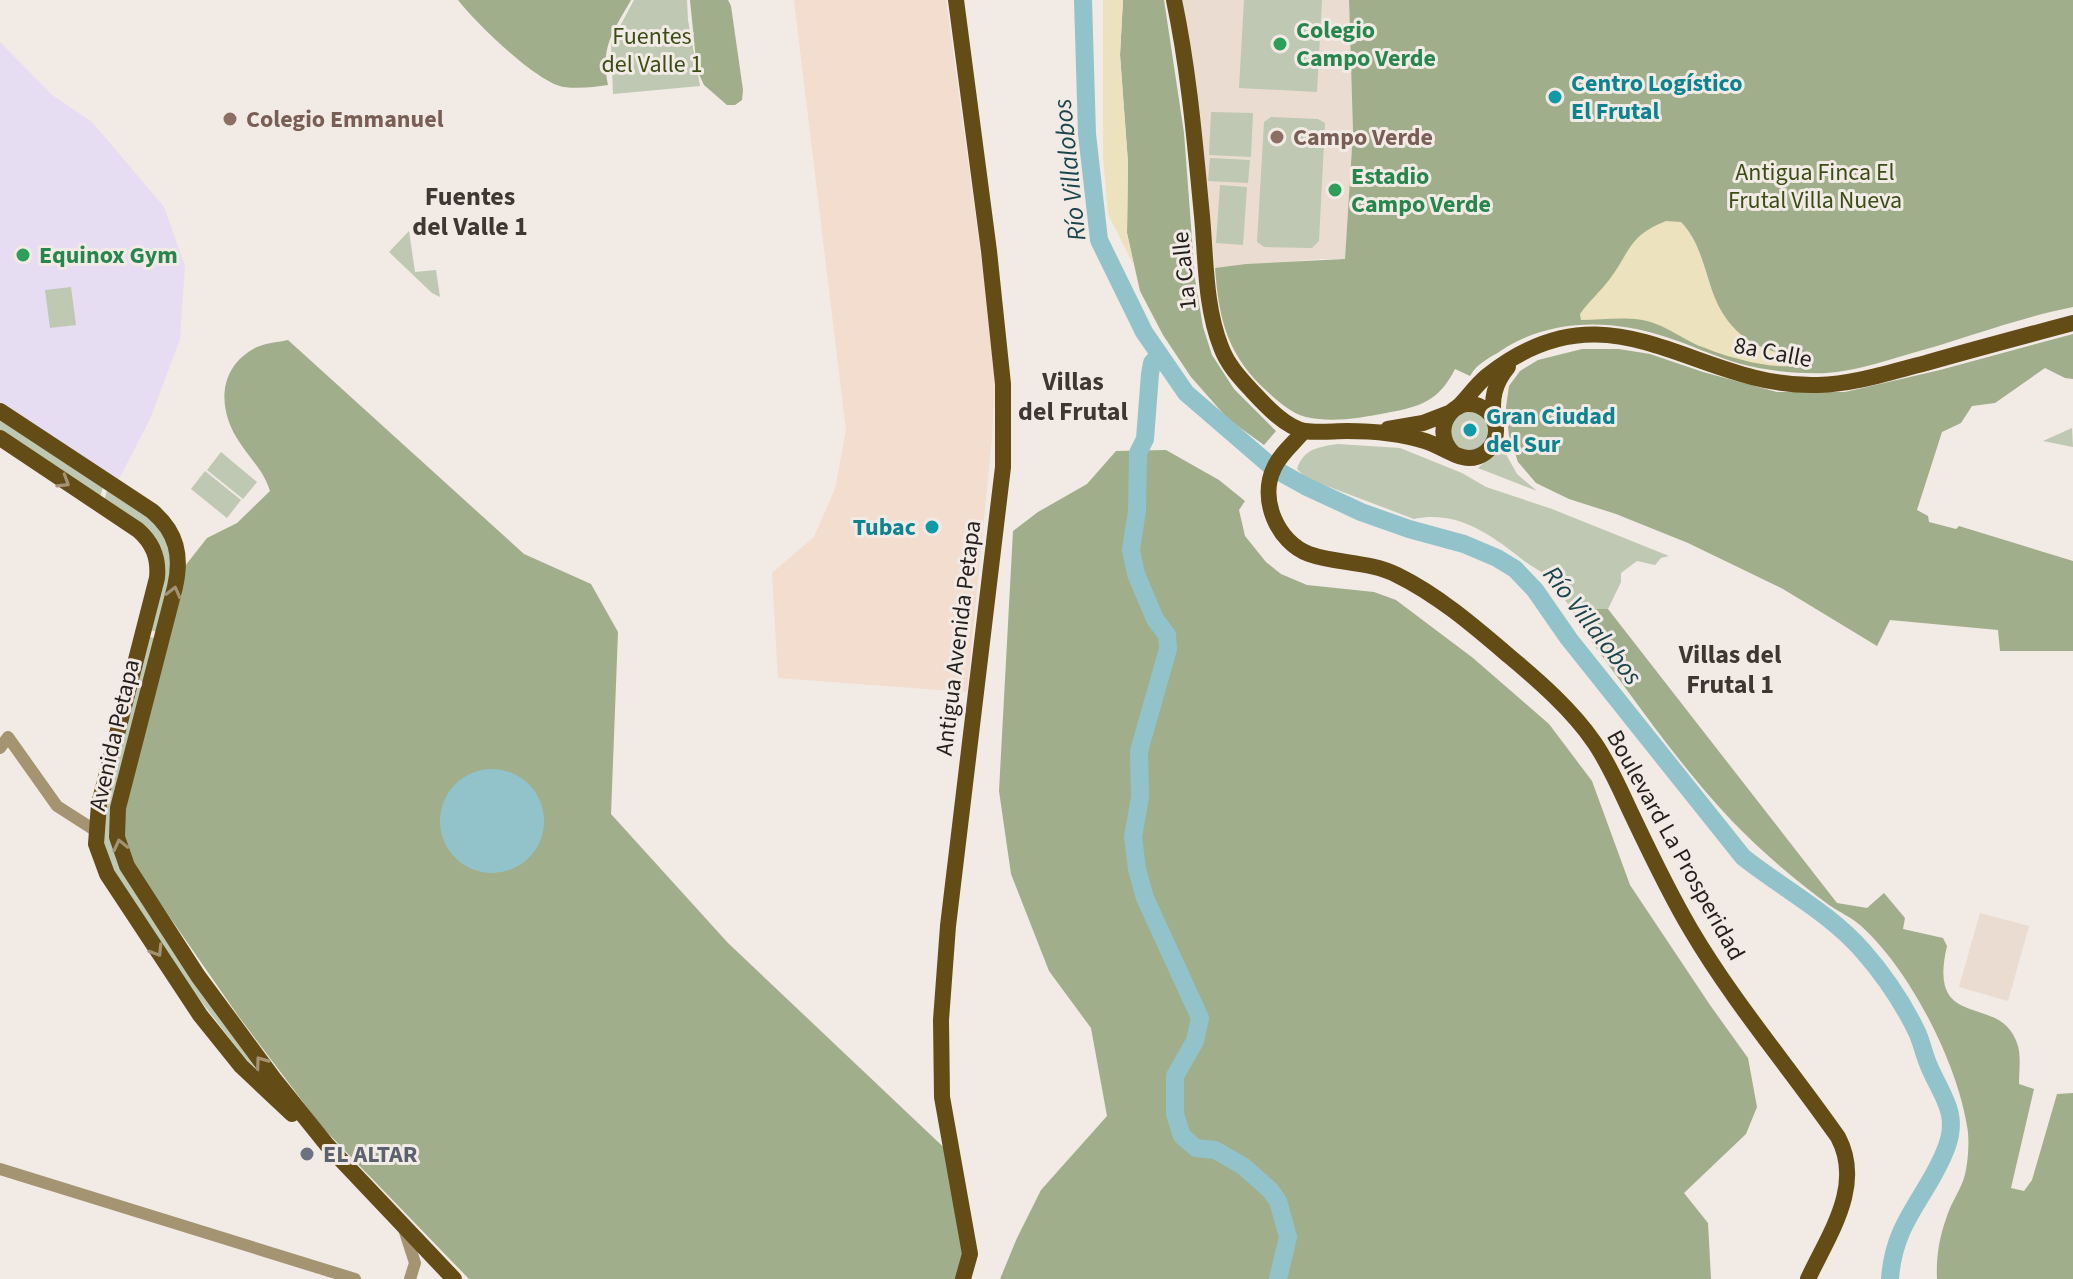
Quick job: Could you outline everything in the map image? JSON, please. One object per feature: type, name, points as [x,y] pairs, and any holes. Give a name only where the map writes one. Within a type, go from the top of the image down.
[{"type":"main road","name":"Antigua Avenida Petapa","points":[[956,0],[1003,384],[1003,467],[942,993],[940,1081],[970,1254],[963,1279]]},
{"type":"main road","name":"1a Calle","points":[[1174,0],[1197,165],[1209,297],[1220,347],[1229,364],[1254,394],[1299,437]]},
{"type":"main road","name":"8a Calle","points":[[1453,411],[1488,375],[1536,347],[1586,335],[1617,336],[1648,342],[1761,378],[1795,384],[1828,384],[1872,377],[2073,323]]},
{"type":"main road","points":[[1375,431],[1425,441],[1469,458],[1485,453],[1495,439],[1492,399],[1496,385],[1514,360]]},
{"type":"main road","points":[[1299,437],[1375,431],[1423,423],[1470,404],[1479,406],[1495,421]]},
{"type":"main road","name":"Avenida Petapa","points":[[0,411],[152,511],[168,526],[177,548],[178,567],[118,808],[117,837],[123,858],[136,882],[198,976],[327,1145]]},
{"type":"main road","points":[[1453,411],[1445,421],[1443,434],[1453,453]]},
{"type":"main road","name":"Boulevard La Prosperidad","points":[[1299,437],[1274,468],[1269,488],[1269,502],[1281,533],[1300,550],[1311,555],[1388,571],[1443,603],[1511,657],[1551,694],[1593,740],[1697,940],[1735,999],[1826,1120],[1845,1151],[1849,1174],[1845,1196],[1808,1279]]},
{"type":"main road","name":"Avenida Petapa","points":[[0,438],[138,530],[149,541],[157,558],[158,571],[99,804],[96,831],[99,855],[107,874],[200,1015],[241,1066],[327,1145],[454,1279]]},
{"type":"main road","points":[[143,632],[162,637]]},
{"type":"street","points":[[4,743],[57,806],[96,831]]},
{"type":"street","points":[[0,1169],[355,1279]]},
{"type":"street","points":[[401,1223],[414,1258],[410,1279]]},
{"type":"shaded area","points":[[794,0],[946,0],[996,367],[967,692],[778,678],[772,573],[814,537],[835,489],[846,430]]},
{"type":"shaded area","name":"Campo Verde","points":[[1181,0],[1349,0],[1353,131],[1345,259],[1215,268],[1199,108]]},
{"type":"shaded area","points":[[0,42],[52,95],[92,122],[164,207],[185,266],[180,339],[150,419],[118,481],[0,404]]},
{"type":"shaded area","points":[[1980,913],[2029,926],[2008,1001],[1959,987]]},
{"type":"green space","points":[[458,0],[631,0],[607,50],[608,85],[575,88],[552,83],[538,75],[478,23]]},
{"type":"green space","name":"Fuentes del Valle 1","points":[[634,0],[687,0],[700,86],[613,94],[611,43]]},
{"type":"green space","points":[[690,0],[728,0],[731,6],[743,90],[742,100],[735,105],[727,105],[704,85],[697,70]]},
{"type":"green space","points":[[1123,0],[1164,0],[1184,133],[1195,279],[1203,327],[1212,355],[1234,389],[1276,431],[1264,445],[1228,419],[1191,377],[1163,335],[1140,291],[1127,233],[1128,163],[1120,55]]},
{"type":"green space","name":"Colegio Campo Verde","points":[[1244,0],[1322,0],[1317,92],[1239,88]]},
{"type":"green space","name":"Antigua Finca El Frutal Villa Nueva","points":[[1349,0],[2073,0],[2073,307],[1868,366],[1826,373],[1783,372],[1751,366],[1666,337],[1624,327],[1561,327],[1521,340],[1484,361],[1470,376],[1455,369],[1442,389],[1419,405],[1346,419],[1301,416],[1270,394],[1235,352],[1223,322],[1215,268],[1345,259],[1353,131]]},
{"type":"green space","points":[[1211,112],[1253,113],[1251,157],[1209,155]]},
{"type":"green space","points":[[1271,117],[1318,119],[1325,123],[1319,241],[1312,248],[1264,247],[1257,242],[1264,122]]},
{"type":"green space","points":[[1210,158],[1250,160],[1248,183],[1208,181]]},
{"type":"green space","points":[[1220,185],[1247,187],[1243,245],[1216,243]]},
{"type":"green space","points":[[409,231],[415,272],[436,270],[440,297],[389,252]]},
{"type":"green space","points":[[71,287],[76,325],[50,328],[45,290]]},
{"type":"green space","points":[[2073,334],[2073,379],[2045,368],[1995,403],[1972,406],[1961,423],[1942,432],[1917,510],[1928,516],[1929,522],[1956,529],[1959,526],[2073,561],[2073,651],[2000,651],[1998,630],[1890,620],[1877,646],[1783,589],[1688,543],[1569,499],[1536,483],[1518,462],[1509,436],[1506,407],[1509,386],[1520,371],[1538,360],[1582,349],[1619,349],[1650,354],[1777,392],[1845,392]]},
{"type":"green space","points":[[288,340],[524,554],[591,584],[618,632],[611,814],[728,943],[955,1158],[966,1244],[961,1279],[469,1279],[322,1127],[239,1017],[135,867],[125,841],[124,813],[185,566],[207,538],[237,523],[270,491],[227,417],[225,390],[228,377],[234,366],[257,347]]},
{"type":"green space","points":[[1470,409],[1490,420],[1489,443],[1471,454],[1452,446],[1450,419]]},
{"type":"green space","points":[[0,418],[103,487],[99,500],[0,433]]},
{"type":"green space","points":[[2072,428],[2073,447],[2043,441]]},
{"type":"green space","points":[[1338,444],[1400,448],[1462,473],[1486,487],[1552,509],[1669,556],[1661,558],[1655,565],[1637,561],[1621,573],[1621,582],[1608,609],[1572,609],[1544,574],[1472,526],[1445,518],[1414,519],[1306,478],[1297,469],[1308,453]]},
{"type":"green space","points":[[1502,447],[1517,474],[1537,491],[1478,468]]},
{"type":"green space","points":[[1166,450],[1219,480],[1245,501],[1239,510],[1245,536],[1266,562],[1281,574],[1307,585],[1374,592],[1396,600],[1473,658],[1549,724],[1592,781],[1630,885],[1748,1058],[1757,1107],[1746,1134],[1684,1193],[1708,1223],[1711,1279],[1000,1279],[1041,1190],[1107,1116],[1091,1028],[1049,971],[1011,874],[999,791],[1013,531],[1038,512],[1087,484],[1116,451]]},
{"type":"green space","points":[[221,452],[257,482],[243,499],[207,470]]},
{"type":"green space","points":[[205,471],[241,500],[227,518],[191,489]]},
{"type":"green space","points":[[107,490],[153,521],[175,553],[160,632],[147,630],[162,562],[104,502]]},
{"type":"green space","points":[[1572,609],[1608,609],[1837,903],[1867,908],[1884,893],[1905,918],[1903,929],[1943,938],[1947,946],[1943,974],[1947,991],[1956,1002],[1997,1019],[2009,1029],[2019,1050],[2019,1084],[2034,1089],[2011,1188],[2024,1191],[2032,1180],[2057,1094],[2073,1093],[2073,1279],[1937,1279],[1940,1241],[1965,1175],[1968,1139],[1962,1101],[1928,1018],[1913,991],[1878,943],[1856,922],[1780,866],[1712,799],[1672,751],[1579,625]]},
{"type":"green space","points":[[146,636],[158,639],[112,824],[270,1084],[244,1057],[187,983],[106,858],[100,829]]},
{"type":"sand","points":[[1103,0],[1123,0],[1120,55],[1128,163],[1127,233],[1134,266],[1108,214],[1103,156]]},
{"type":"sand","points":[[1666,221],[1681,222],[1691,235],[1716,301],[1734,328],[1759,346],[1791,355],[1809,356],[1810,362],[1769,365],[1721,354],[1656,324],[1638,320],[1581,320],[1580,314],[1609,280],[1637,239]]},
{"type":"water","points":[[492,769],[512,773],[529,784],[540,801],[544,821],[540,841],[529,858],[512,869],[492,873],[472,869],[455,858],[444,841],[440,821],[444,801],[455,784],[472,773]]},
{"type":"waterway","name":"Río Villalobos","points":[[1083,0],[1087,134],[1099,240],[1144,332],[1186,393],[1273,468],[1305,486],[1361,512],[1464,544],[1515,569],[1535,590],[1569,639],[1743,857],[1850,937],[1899,1000],[1919,1036],[1927,1062],[1947,1104],[1951,1123],[1940,1164],[1898,1240],[1890,1279]]},
{"type":"waterway","points":[[1159,355],[1152,363],[1145,439],[1138,453],[1137,511],[1131,550],[1136,574],[1155,619],[1167,635],[1168,649],[1139,751],[1140,797],[1133,837],[1137,869],[1145,898],[1200,1018],[1195,1041],[1175,1076],[1175,1114],[1182,1136],[1196,1148],[1215,1150],[1243,1166],[1278,1201],[1288,1237],[1278,1279]]},
{"type":"place","name":"Colegio Campo Verde","points":[[1280,44]]},
{"type":"place","name":"Centro Logístico El Frutal","points":[[1555,97]]},
{"type":"place","name":"Colegio Emmanuel","points":[[230,119]]},
{"type":"place","name":"Campo Verde","points":[[1277,137]]},
{"type":"place","name":"Estadio Campo Verde","points":[[1335,190]]},
{"type":"place","name":"Equinox Gym","points":[[23,255]]},
{"type":"place","name":"Gran Ciudad del Sur","points":[[1470,430]]},
{"type":"place","name":"Tubac","points":[[932,527]]},
{"type":"place","name":"EL ALTAR","points":[[307,1154]]},
{"type":"district","name":"Fuentes del Valle 1","points":[[470,211]]},
{"type":"district","name":"Villas del Frutal","points":[[1073,396]]},
{"type":"district","name":"Villas del Frutal 1","points":[[1730,669]]}]
